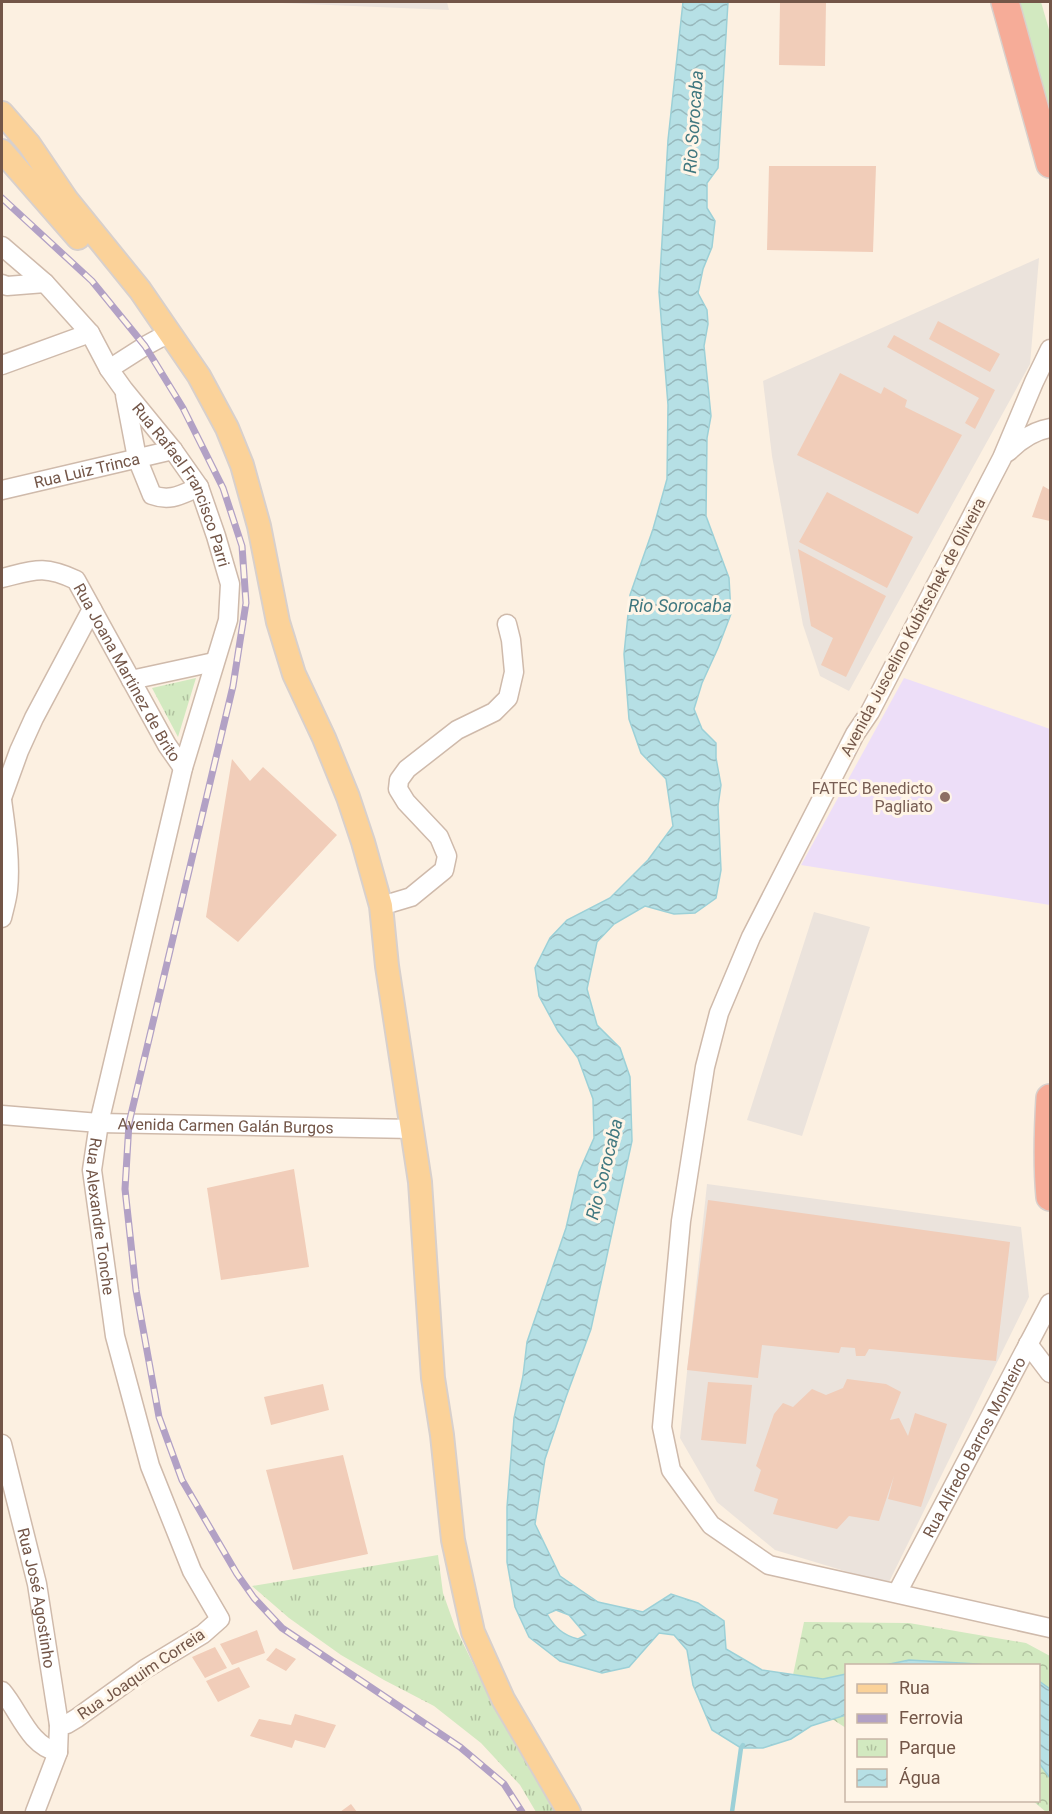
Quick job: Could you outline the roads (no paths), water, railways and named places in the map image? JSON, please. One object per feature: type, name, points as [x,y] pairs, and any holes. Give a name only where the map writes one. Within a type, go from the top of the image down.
[{"type":"highway","points":[[1005,2],[1050,164]]},
{"type":"highway","points":[[1050,1098],[1048,1123],[1050,1197]]},
{"type":"main road","points":[[2,113],[29,144],[67,200],[140,290],[200,376],[227,428],[242,465],[259,526],[281,632],[294,674],[348,797],[381,906],[387,966],[420,1182],[433,1378],[442,1435],[453,1540],[473,1632],[503,1699],[569,1812]]},
{"type":"main road","points":[[2,151],[118,283],[165,328]]},
{"type":"street","name":"Rua Rafael Francisco Parri","points":[[2,246],[45,283],[90,333],[109,369],[199,487],[216,536],[230,584],[228,620],[183,768]]},
{"type":"street","points":[[2,284],[7,286],[45,283]]},
{"type":"street","points":[[109,369],[145,346],[165,328]]},
{"type":"street","points":[[2,365],[90,333]]},
{"type":"street","name":"Avenida Juscelino Kubitschek de Oliveira","points":[[1050,349],[1002,458],[870,712],[855,734],[757,926],[719,1013],[705,1067],[681,1221],[662,1427],[671,1470],[711,1525],[769,1565],[1050,1628]]},
{"type":"street","points":[[124,390],[137,458],[152,495],[162,499],[171,499],[199,487]]},
{"type":"street","name":"Avenida Juscelino Kubitschek de Oliveira","points":[[1002,458],[1025,437],[1050,428]]},
{"type":"street","name":"Rua Luiz Trinca","points":[[2,490],[173,450]]},
{"type":"street","name":"Rua Joana Martinez de Brito","points":[[2,578],[40,569],[57,572],[76,580],[167,745],[183,768]]},
{"type":"street","points":[[2,918],[8,891],[8,860],[2,799],[19,751],[34,718],[92,609]]},
{"type":"street","points":[[381,906],[411,897],[444,870],[447,856],[439,837],[406,802],[398,789],[399,780],[407,769],[457,730],[494,712],[508,698],[514,672],[507,624]]},
{"type":"street","points":[[131,680],[214,662]]},
{"type":"street","name":"Rua Alexandre Tonche","points":[[183,768],[99,1123],[92,1170],[115,1336],[150,1466],[192,1571],[220,1618]]},
{"type":"street","name":"Avenida Carmen Galán Burgos","points":[[2,1115],[99,1123],[413,1129]]},
{"type":"street","name":"Rua Alfredo Barros Monteiro","points":[[897,1593],[1050,1303]]},
{"type":"street","points":[[1028,1344],[1050,1373]]},
{"type":"street","name":"Rua José Agostinho","points":[[2,1444],[37,1584],[60,1725],[58,1752],[35,1812]]},
{"type":"street","name":"Rua Joaquim Correia","points":[[60,1725],[77,1718],[145,1669],[202,1635],[220,1618]]},
{"type":"street","points":[[2,1691],[34,1739],[47,1750],[58,1752]]},
{"type":"water","name":"Rio Sorocaba","points":[[683,2],[728,2],[718,168],[707,183],[707,208],[715,221],[712,247],[703,269],[698,293],[707,310],[708,324],[704,346],[711,416],[707,438],[706,516],[729,578],[731,614],[702,683],[694,709],[702,729],[716,743],[721,785],[718,806],[721,870],[716,898],[695,913],[674,914],[645,906],[614,924],[597,942],[587,989],[597,1025],[620,1048],[630,1077],[632,1141],[591,1329],[545,1459],[535,1524],[560,1576],[598,1602],[643,1612],[671,1594],[698,1603],[724,1621],[726,1649],[762,1670],[823,1679],[845,1674],[845,1715],[811,1726],[791,1739],[763,1748],[741,1748],[712,1730],[693,1685],[687,1650],[674,1635],[659,1633],[629,1667],[602,1673],[560,1661],[529,1637],[515,1607],[507,1562],[507,1507],[514,1418],[527,1342],[566,1228],[579,1172],[594,1138],[593,1099],[578,1058],[558,1031],[539,996],[535,968],[550,938],[567,920],[610,898],[648,860],[673,826],[666,779],[641,753],[629,719],[624,654],[630,595],[653,529],[667,479],[668,405],[659,292],[668,140]],"holes":[[[556,1610],[569,1615],[586,1635],[578,1639],[564,1633],[556,1627],[547,1614]]]},
{"type":"water","points":[[909,1660],[977,1664],[890,1664]]},
{"type":"water","points":[[1040,1682],[1050,1689],[1050,1778],[1040,1764]]},
{"type":"waterway","points":[[732,1812],[743,1745]]},
{"type":"railway","points":[[2,198],[92,281],[145,346],[183,408],[223,488],[242,546],[246,603],[233,686],[129,1123],[125,1189],[136,1290],[159,1417],[182,1480],[237,1574],[254,1598],[282,1628],[460,1747],[504,1784],[522,1812]]},
{"type":"place","name":"FATEC Benedicto Pagliato","points":[[945,797]]}]
